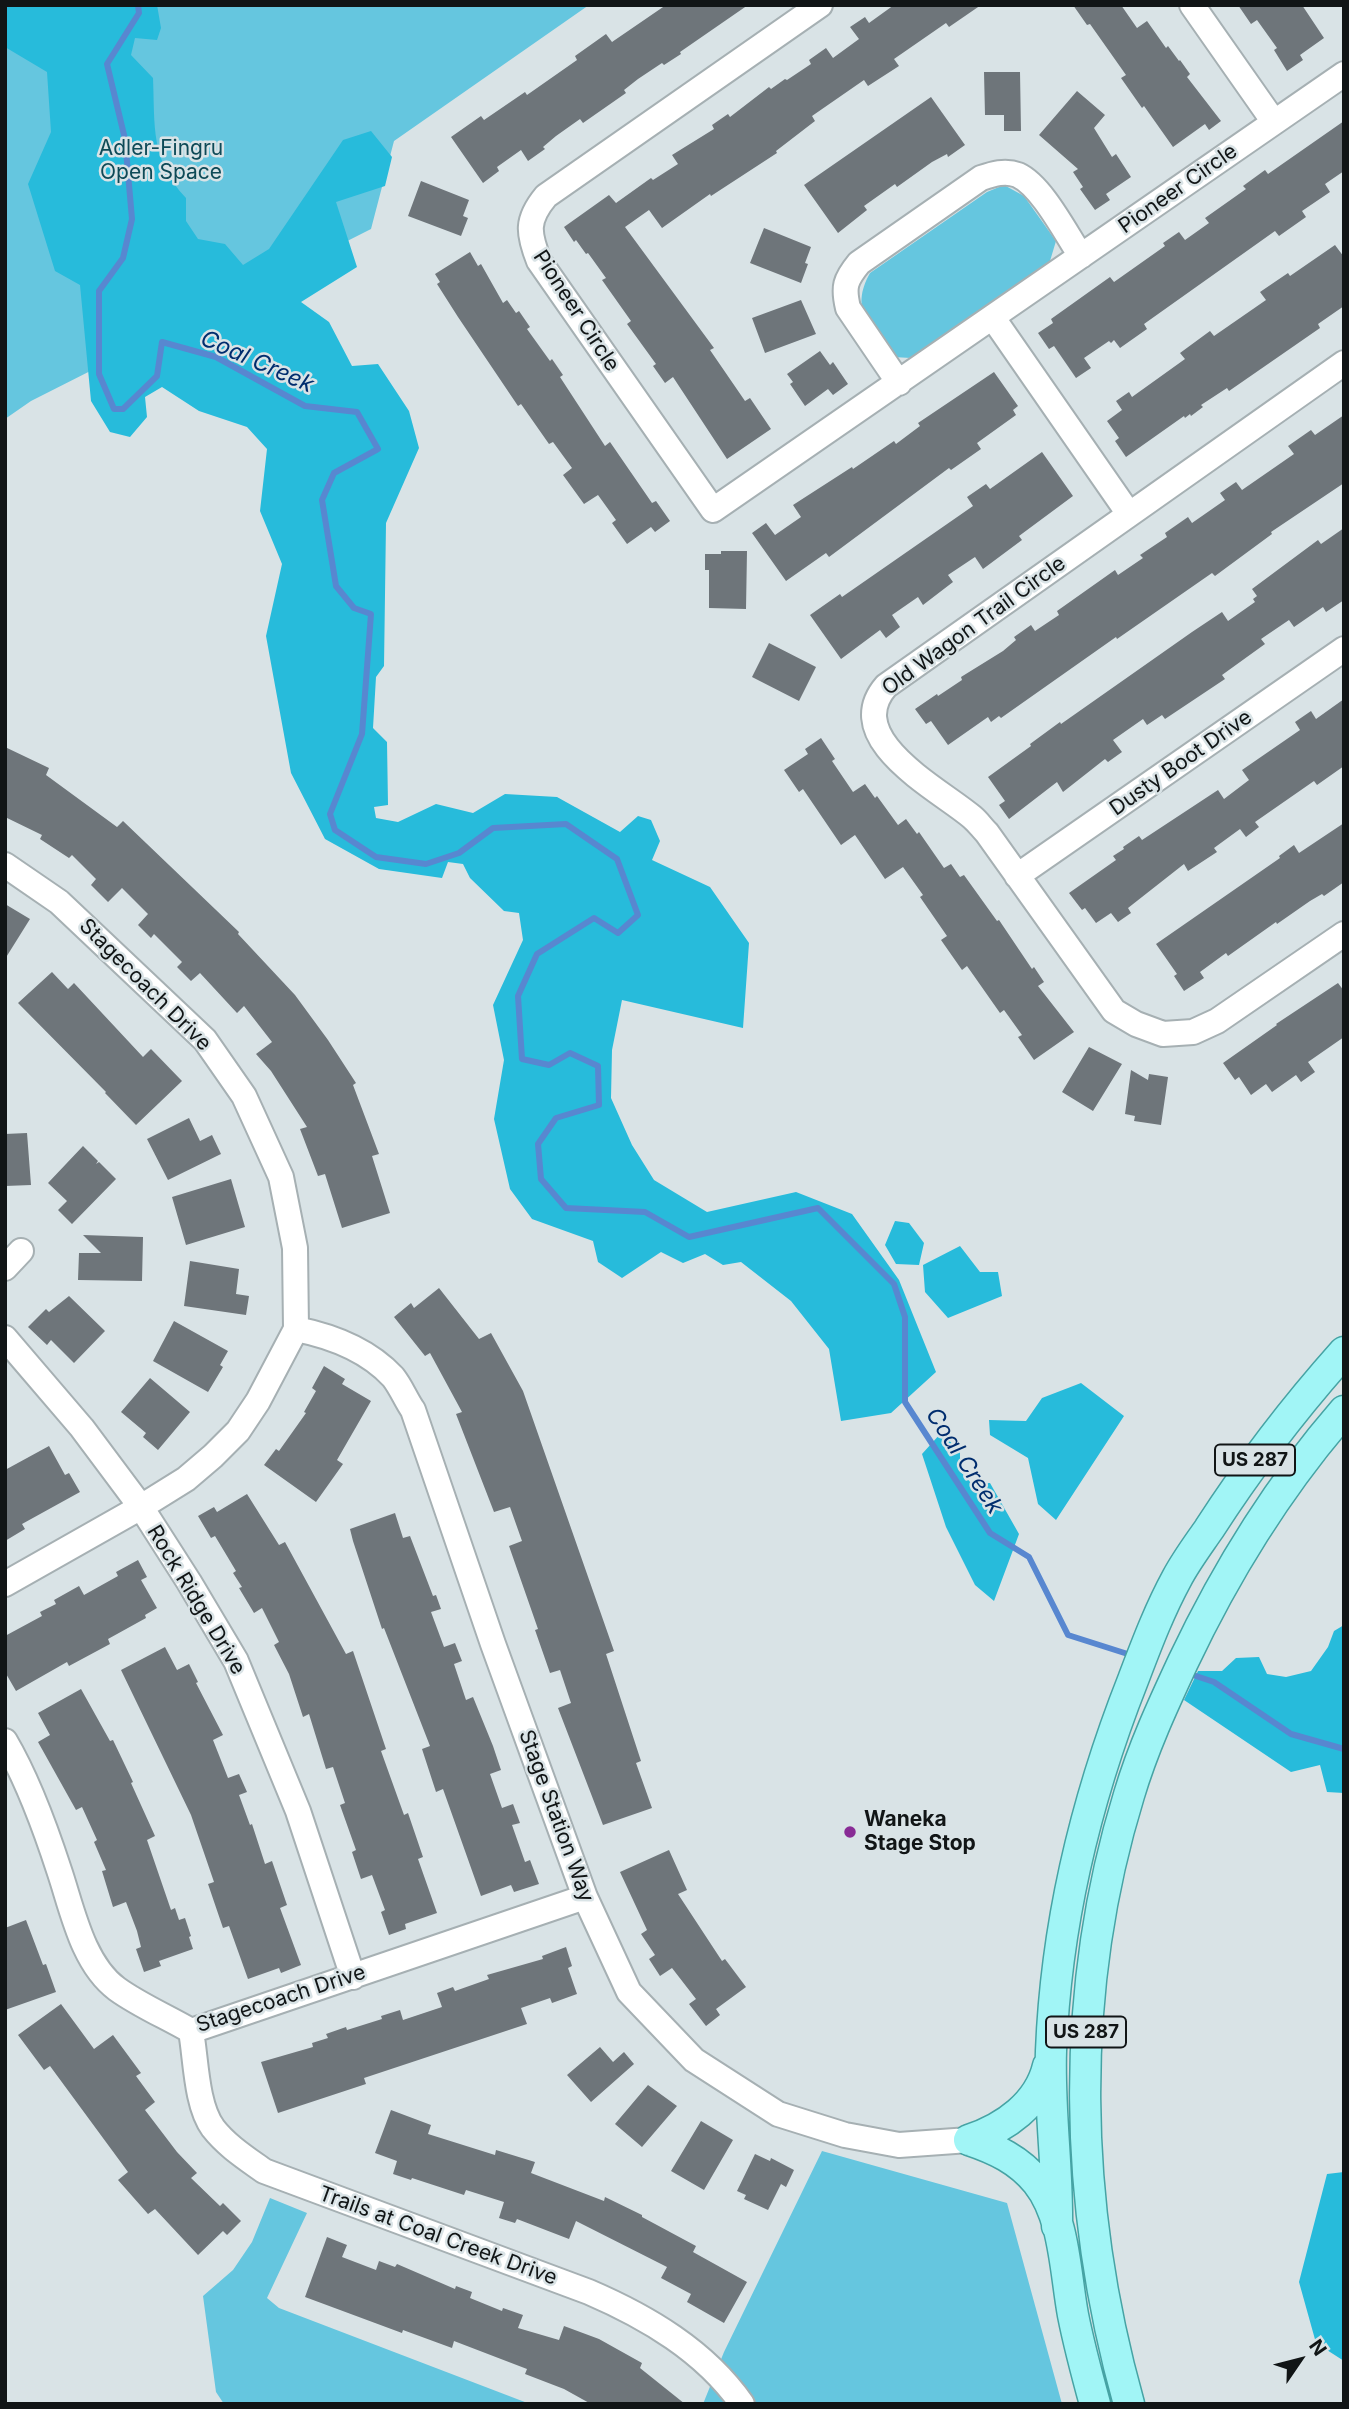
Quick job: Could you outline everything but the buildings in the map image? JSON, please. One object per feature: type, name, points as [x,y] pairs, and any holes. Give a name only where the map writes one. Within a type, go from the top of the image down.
[{"type":"main road","name":"US 287","points":[[1095,2404],[1073,2316],[1057,2226],[1052,2129],[1051,2052],[1055,1994],[1064,1920],[1078,1849],[1096,1780],[1120,1712],[1177,1576],[1243,1477],[1344,1352]]},
{"type":"main road","name":"US 287","points":[[1129,2404],[1104,2300],[1088,2191],[1085,2136],[1088,1999],[1098,1922],[1111,1857],[1129,1793],[1152,1729],[1217,1594],[1252,1534],[1302,1462],[1344,1411]]},
{"type":"main road","points":[[969,2140],[995,2130],[1012,2120],[1027,2106],[1038,2090],[1051,2052]]},
{"type":"main road","points":[[969,2140],[1002,2152],[1021,2165],[1038,2183],[1050,2203],[1057,2226]]},
{"type":"street","name":"Pioneer Circle","points":[[820,5],[546,196],[534,210],[530,224],[532,244],[539,261],[713,510],[1344,74]]},
{"type":"street","points":[[1192,5],[1274,122]]},
{"type":"street","points":[[899,383],[848,308],[845,294],[847,278],[859,262],[981,178],[998,172],[1017,175],[1034,186],[1081,256]]},
{"type":"street","points":[[993,318],[1129,514]]},
{"type":"street","name":"Old Wagon Trail Circle","points":[[1344,363],[886,686],[876,697],[873,710],[874,727],[887,747],[913,774],[974,818],[1114,1011],[1136,1024],[1163,1034],[1193,1032],[1217,1021],[1344,934]]},
{"type":"street","name":"Dusty Boot Drive","points":[[1017,876],[1344,649]]},
{"type":"street","name":"Stagecoach Drive","points":[[5,864],[59,902],[205,1040],[244,1096],[281,1177],[295,1248],[296,1329]]},
{"type":"street","points":[[5,1584],[186,1479],[238,1431],[258,1401],[296,1329]]},
{"type":"street","name":"Stage Station Way","points":[[296,1329],[337,1340],[370,1357],[393,1378],[413,1410],[493,1644],[585,1897],[629,1992],[694,2060],[778,2114],[845,2135],[899,2145],[969,2140]]},
{"type":"street","name":"Rock Ridge Drive","points":[[5,1338],[82,1428],[141,1507],[190,1582],[236,1661],[298,1811],[353,1977]]},
{"type":"street","name":"Stagecoach Drive","points":[[6,1745],[34,1803],[59,1870],[74,1921],[92,1960],[115,1988],[191,2031],[585,1897]]},
{"type":"street","name":"Trails at Coal Creek Drive","points":[[191,2031],[200,2098],[212,2126],[234,2150],[264,2171],[624,2307],[697,2354],[742,2404]]},
{"type":"green space","name":"Adler-Fingru Open Space","points":[[5,5],[589,5],[394,141],[371,229],[31,401],[5,419]]},
{"type":"green space","points":[[6,5],[157,5],[161,28],[157,40],[135,38],[131,55],[153,78],[155,127],[160,156],[174,184],[186,198],[186,221],[198,239],[225,244],[243,265],[269,249],[343,140],[371,131],[392,157],[385,186],[336,202],[357,267],[301,302],[329,322],[352,366],[378,364],[409,411],[419,448],[386,523],[384,666],[376,677],[373,728],[387,742],[388,805],[374,807],[376,818],[398,822],[436,804],[473,813],[505,794],[557,797],[620,832],[638,816],[651,820],[660,841],[652,860],[710,887],[749,943],[743,1028],[622,1000],[612,1050],[611,1098],[632,1145],[654,1180],[707,1212],[796,1192],[852,1214],[899,1280],[936,1372],[891,1413],[841,1421],[829,1349],[791,1301],[741,1262],[723,1265],[705,1254],[683,1263],[661,1252],[622,1278],[598,1262],[593,1241],[532,1219],[510,1189],[494,1119],[504,1060],[493,1005],[523,940],[519,913],[504,911],[470,878],[463,864],[448,862],[442,878],[379,869],[325,839],[291,773],[266,636],[282,564],[260,511],[267,449],[247,427],[199,411],[162,387],[145,397],[147,417],[130,437],[110,432],[91,401],[80,285],[55,271],[28,184],[51,132],[47,72],[5,47]]},
{"type":"green space","points":[[1004,185],[1024,196],[1056,241],[1050,261],[911,358],[893,357],[865,317],[862,308],[864,286],[870,273],[987,192]]},
{"type":"green space","points":[[895,1221],[909,1223],[924,1243],[919,1265],[896,1264],[885,1245]]},
{"type":"green space","points":[[960,1246],[980,1272],[998,1272],[1002,1296],[948,1318],[925,1292],[923,1265]]},
{"type":"green space","points":[[1081,1383],[1124,1416],[1056,1520],[1038,1504],[1028,1458],[990,1435],[989,1420],[1026,1421],[1042,1398]]},
{"type":"green space","points":[[941,1433],[960,1451],[960,1471],[972,1484],[990,1483],[1019,1534],[994,1601],[975,1585],[946,1527],[922,1454]]},
{"type":"green space","points":[[1344,1625],[1344,1793],[1327,1792],[1320,1765],[1291,1772],[1184,1700],[1198,1671],[1222,1671],[1236,1658],[1259,1657],[1267,1674],[1286,1677],[1311,1671],[1328,1647],[1334,1631]]},
{"type":"green space","points":[[822,2151],[1007,2203],[1062,2404],[703,2404],[724,2352]]},
{"type":"green space","points":[[1344,2172],[1344,2361],[1316,2343],[1299,2282],[1327,2174]]},
{"type":"green space","points":[[270,2198],[307,2213],[267,2298],[279,2308],[530,2404],[224,2404],[216,2392],[203,2296],[233,2270],[252,2242]]},
{"type":"waterway","name":"Coal Creek","points":[[138,5],[139,13],[107,64],[125,139],[132,219],[123,258],[99,291],[99,374],[114,409],[123,409],[157,376],[162,342],[216,357],[305,406],[357,412],[378,449],[334,473],[322,500],[336,586],[354,608],[371,614],[362,734],[330,814],[335,830],[376,857],[426,864],[459,853],[493,828],[566,824],[617,859],[638,915],[618,933],[594,918],[537,954],[518,996],[522,1059],[549,1065],[570,1053],[598,1066],[599,1105],[556,1118],[538,1144],[541,1179],[566,1208],[645,1212],[689,1237],[818,1208],[894,1284],[905,1317],[905,1402],[990,1533],[1029,1557],[1068,1635],[1134,1656]]},
{"type":"waterway","name":"Coal Creek","points":[[1187,1673],[1214,1682],[1291,1734],[1344,1749]]},
{"type":"place","name":"Waneka Stage Stop","points":[[850,1832]]}]
